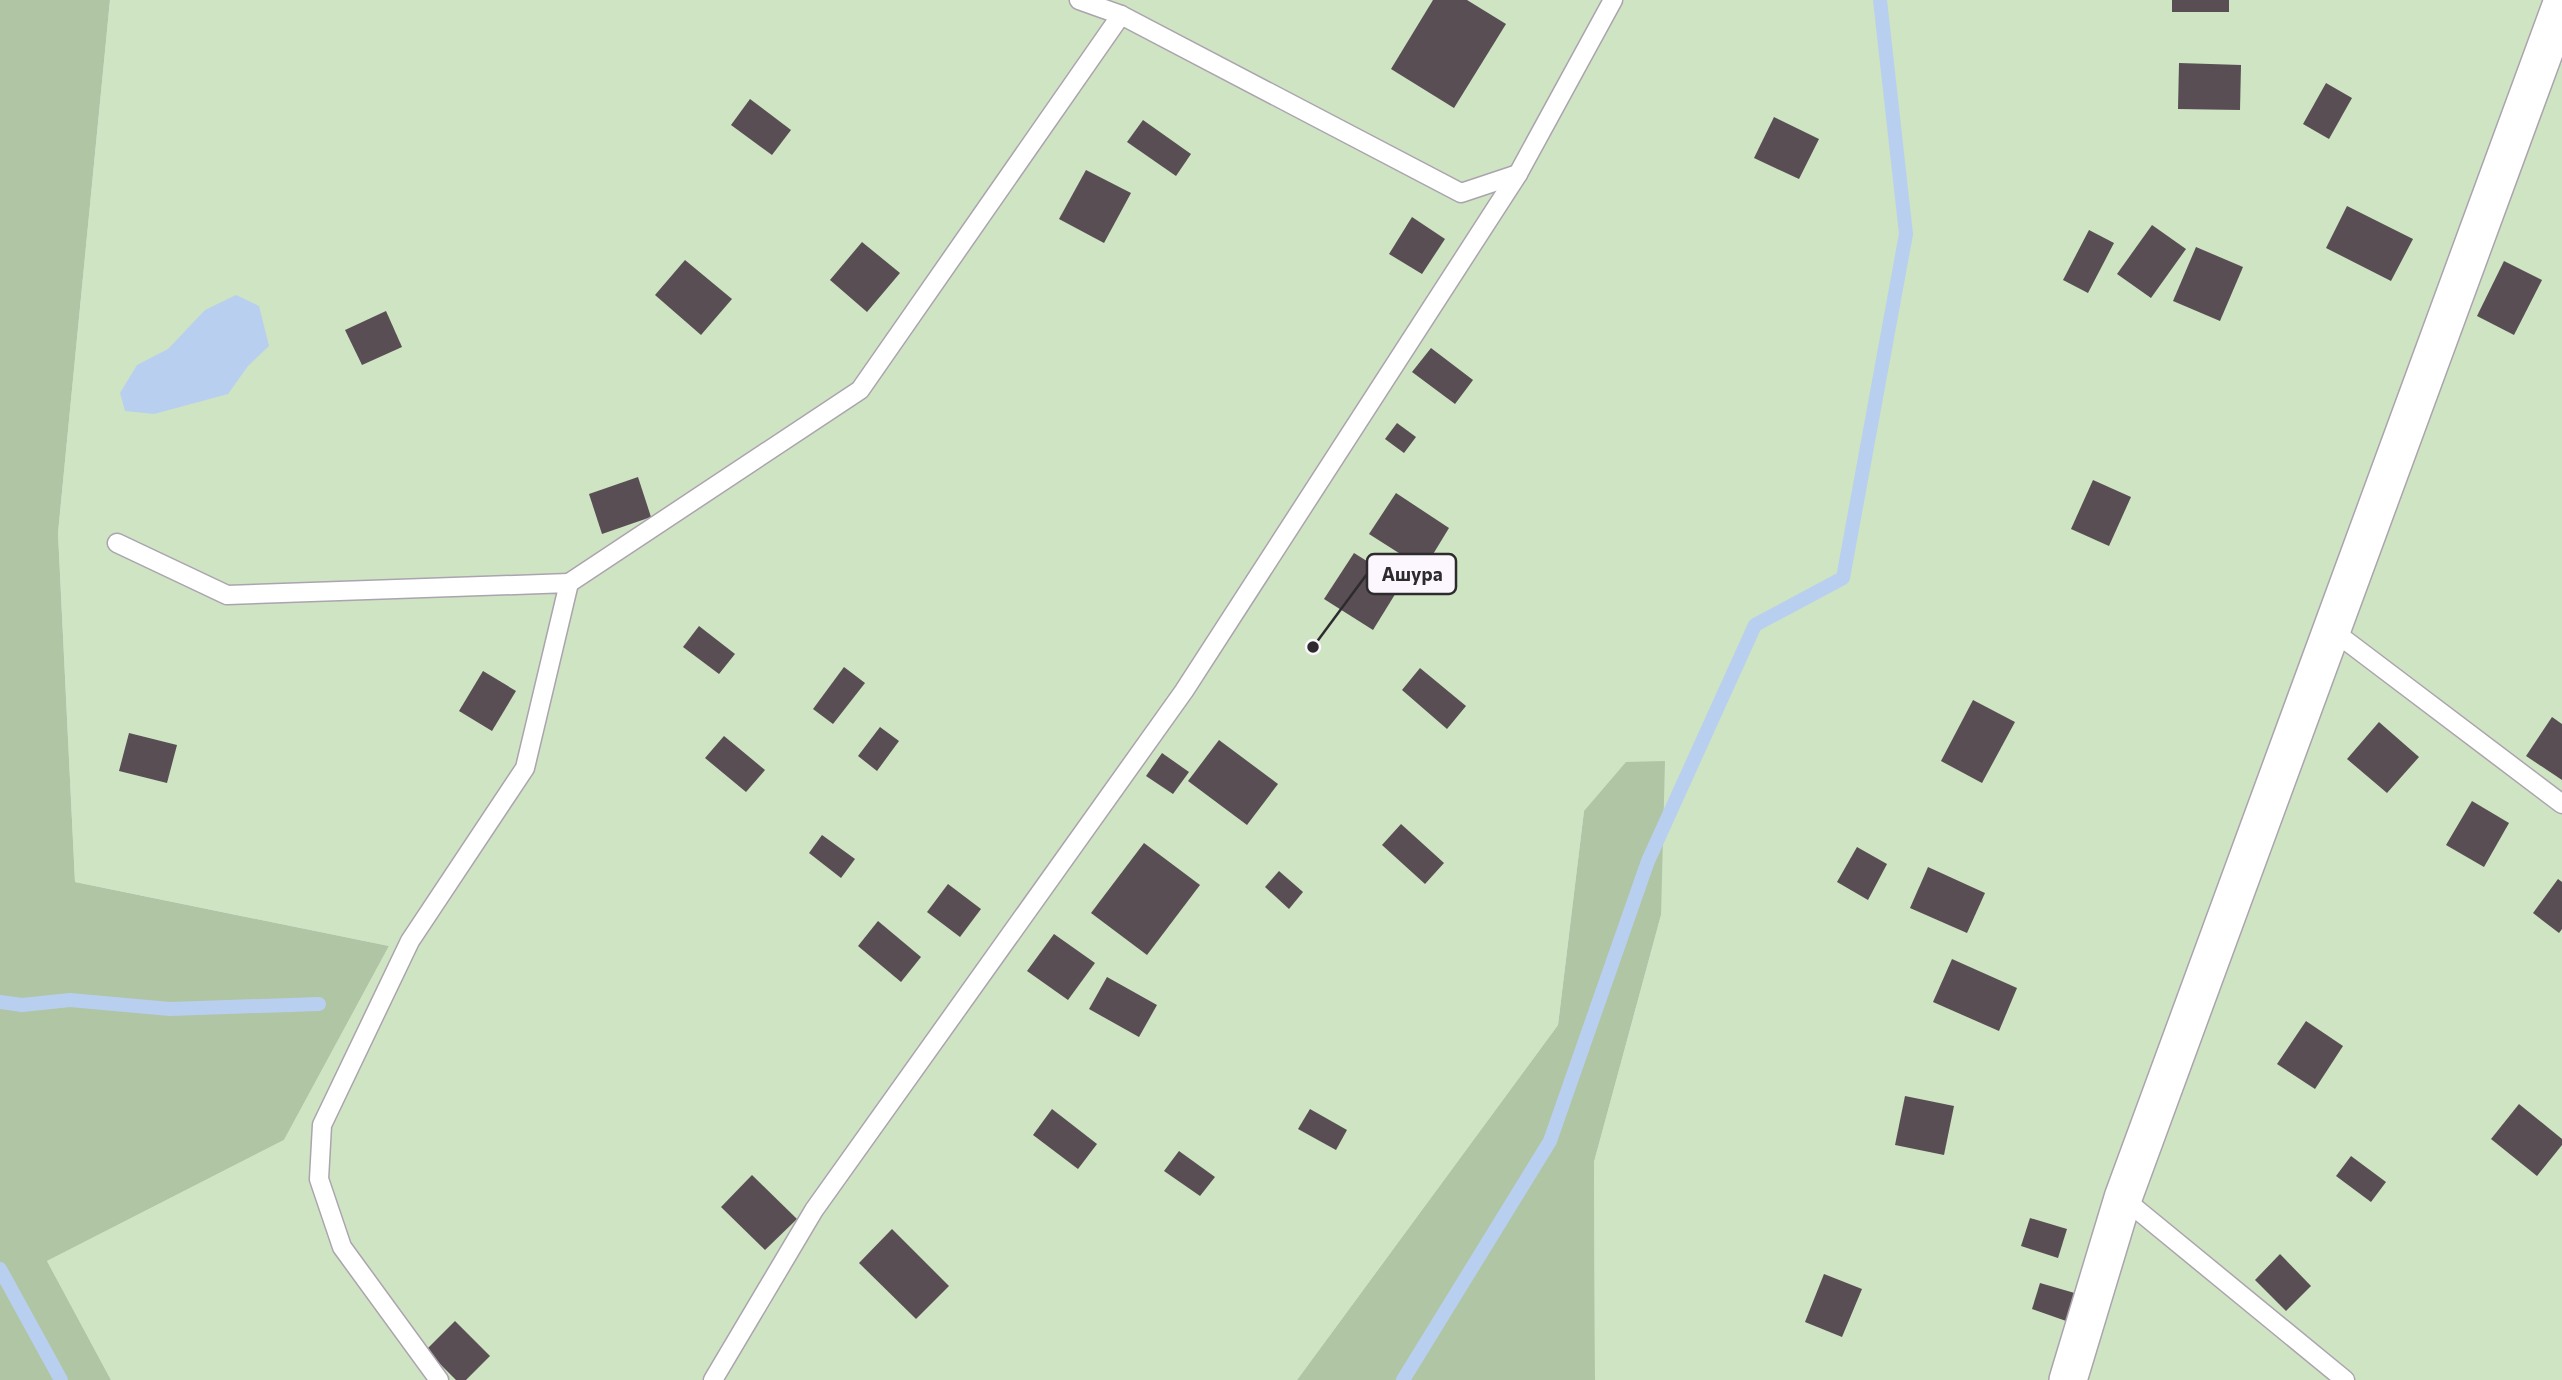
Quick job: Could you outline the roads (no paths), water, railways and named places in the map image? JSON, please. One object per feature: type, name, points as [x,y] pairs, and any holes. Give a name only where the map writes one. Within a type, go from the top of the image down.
[{"type":"street","points":[[2068,1380],[2123,1198],[2562,4]]},
{"type":"lane","points":[[1080,0],[1121,15],[1461,193],[1518,174]]},
{"type":"lane","points":[[713,1380],[814,1210],[1184,691],[1518,174],[1613,0]]},
{"type":"lane","points":[[117,543],[227,595],[569,583],[860,390],[1121,15]]},
{"type":"lane","points":[[439,1380],[342,1247],[319,1179],[322,1125],[410,941],[525,768],[569,583]]},
{"type":"lane","points":[[2332,630],[2562,804]]},
{"type":"lane","points":[[2123,1198],[2345,1380]]},
{"type":"water","points":[[236,295],[259,306],[269,346],[248,366],[228,394],[154,414],[125,411],[120,393],[137,365],[168,349],[205,310]]},
{"type":"waterway","points":[[1403,1380],[1550,1141],[1648,861],[1755,625],[1843,578],[1906,234],[1880,0]]},
{"type":"waterway","points":[[0,1002],[22,1005],[70,1000],[170,1009],[319,1004]]},
{"type":"waterway","points":[[0,1269],[61,1380]]},
{"type":"place","name":"Ашура","points":[[1313,647]]}]
